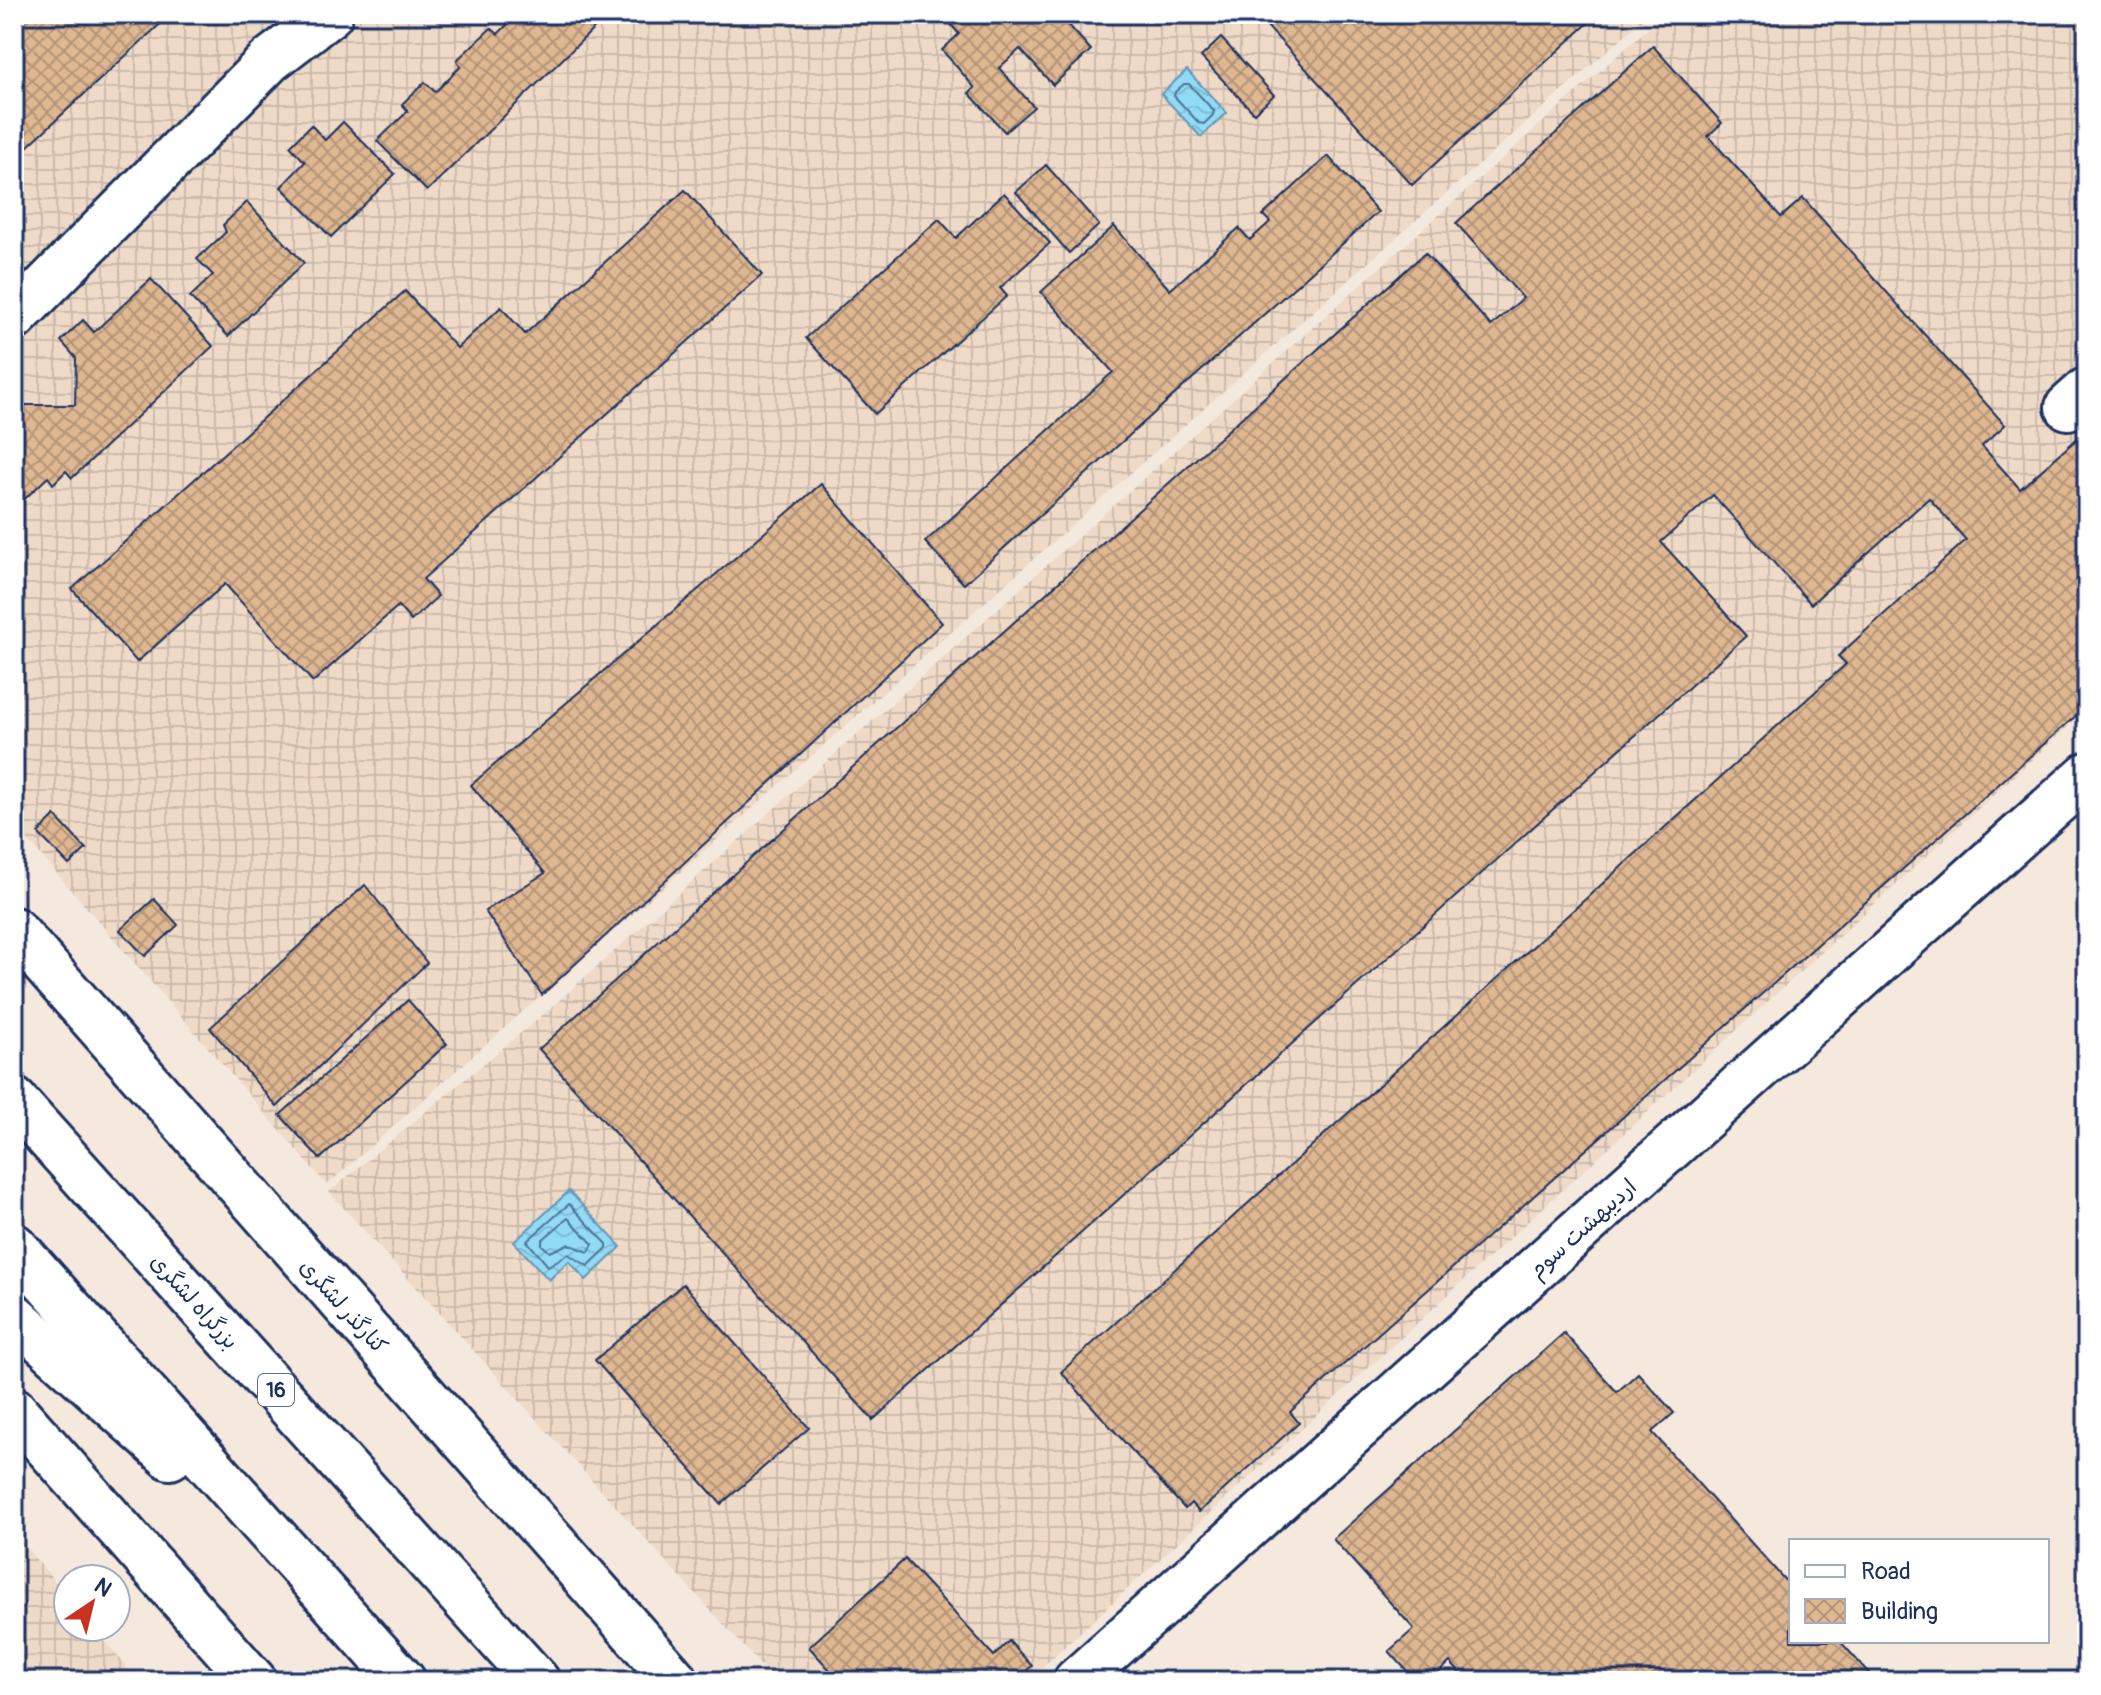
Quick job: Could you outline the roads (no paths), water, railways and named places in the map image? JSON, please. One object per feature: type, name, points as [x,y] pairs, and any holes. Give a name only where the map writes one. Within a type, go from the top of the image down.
[{"type":"main road","points":[[14,318],[270,60],[330,14]]},
{"type":"main road","name":"اردیبهشت سوم","points":[[1076,1681],[2087,775]]},
{"type":"main road","name":"کنارگذر لشگری","points":[[14,930],[676,1681]]},
{"type":"main road","name":"بزرگراه لشگری","points":[[14,1100],[537,1681]]},
{"type":"main road","points":[[14,1246],[403,1681]]},
{"type":"main road","points":[[14,1316],[335,1605]]},
{"type":"main road","points":[[14,1410],[254,1681]]},
{"type":"water","points":[[1187,70],[1227,113],[1201,137],[1161,94]]},
{"type":"water","points":[[569,1191],[621,1247],[586,1280],[569,1261],[549,1280],[514,1242]]}]
